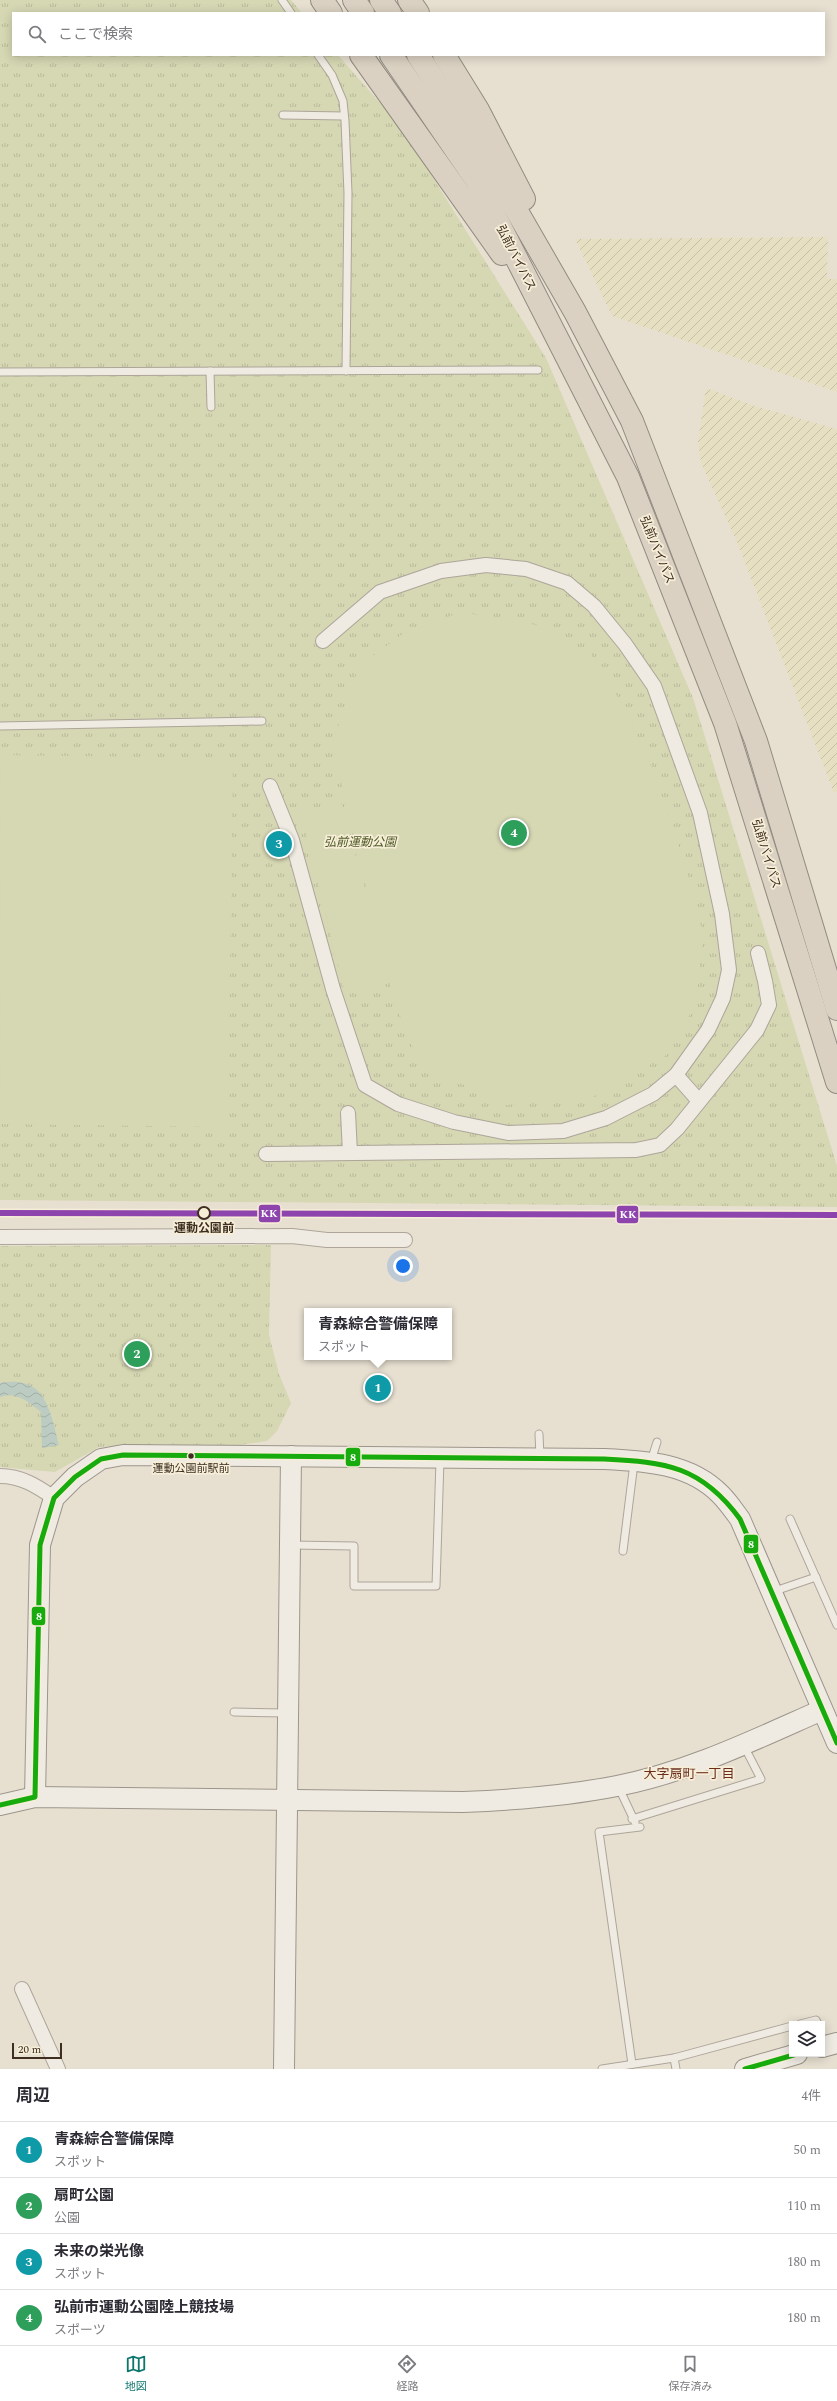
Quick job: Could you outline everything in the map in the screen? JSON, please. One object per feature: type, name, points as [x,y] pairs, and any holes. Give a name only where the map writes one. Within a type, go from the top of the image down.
[{"type":"highway","points":[[322,0],[330,12]]},
{"type":"highway","points":[[354,0],[362,12]]},
{"type":"highway","points":[[381,0],[389,12]]},
{"type":"highway","points":[[409,0],[417,12]]},
{"type":"highway","points":[[362,56],[549,320]]},
{"type":"highway","name":"弘前バイパス","points":[[392,56],[477,181],[628,477],[725,723],[837,1082]]},
{"type":"highway","name":"弘前バイパス","points":[[419,56],[503,187],[575,312],[632,422],[756,741],[837,1009]]},
{"type":"highway","points":[[445,56],[478,110],[514,177],[575,312]]},
{"type":"street","points":[[270,786],[292,840],[333,989],[365,1086],[398,1104],[454,1122],[508,1133],[562,1131],[606,1118],[653,1094],[676,1075],[708,1030],[723,998],[729,970],[722,914],[700,813],[654,686],[621,638],[594,606],[567,583],[526,569],[486,566],[441,571],[380,592],[323,641]]},
{"type":"street","points":[[266,1154],[636,1150],[660,1145],[699,1101],[757,1030],[769,1005],[758,953]]},
{"type":"street","points":[[676,1075],[699,1101]]},
{"type":"street","points":[[348,1113],[350,1153]]},
{"type":"street","points":[[0,1237],[292,1236],[327,1240],[405,1240]]},
{"type":"street","points":[[35,1797],[40,1545],[54,1498],[74,1477],[100,1460],[123,1455],[643,1461],[689,1472],[721,1494],[740,1519],[837,1743]]},
{"type":"street","points":[[284,2069],[292,1456]]},
{"type":"street","points":[[0,1476],[14,1476],[30,1483],[54,1498]]},
{"type":"street","points":[[0,1805],[35,1797],[287,1798],[463,1802],[507,1800],[618,1786],[672,1771],[743,1744],[822,1710]]},
{"type":"street","points":[[22,1989],[58,2069]]},
{"type":"street","points":[[745,2069],[789,2056]]},
{"type":"lane","points":[[282,0],[290,12]]},
{"type":"lane","points":[[319,56],[332,75],[343,101],[348,193],[346,371]]},
{"type":"lane","points":[[283,116],[344,116]]},
{"type":"lane","points":[[0,372],[538,370]]},
{"type":"lane","points":[[210,371],[211,407]]},
{"type":"lane","points":[[0,726],[262,721]]},
{"type":"lane","points":[[538,1434],[540,1459]]},
{"type":"lane","points":[[623,1551],[643,1461],[657,1442]]},
{"type":"lane","points":[[290,1545],[354,1546],[354,1586],[436,1586],[440,1458]]},
{"type":"lane","points":[[790,1519],[837,1625]]},
{"type":"lane","points":[[772,1592],[816,1577]]},
{"type":"lane","points":[[234,1712],[288,1713]]},
{"type":"lane","points":[[632,1820],[761,1779],[743,1744]]},
{"type":"lane","points":[[618,1786],[632,1820],[640,1827],[599,1832],[632,2064]]},
{"type":"lane","points":[[602,2069],[674,2058],[789,2027]]},
{"type":"lane","points":[[674,2058],[676,2069]]},
{"type":"shaded area","points":[[828,237],[827,279],[837,279],[837,392],[612,316],[575,239]]},
{"type":"shaded area","points":[[706,388],[755,406],[837,429],[837,792],[834,793],[737,542],[701,463],[698,441]]},
{"type":"green space","name":"弘前運動公園","points":[[0,0],[291,0],[301,12],[12,12],[12,56],[339,56],[401,127],[546,358],[693,698],[837,1166],[837,1207],[0,1200]]},
{"type":"green space","points":[[461,612],[536,625],[590,653],[627,712],[655,775],[685,864],[703,934],[696,1004],[665,1056],[591,1098],[506,1105],[430,1069],[409,1042],[389,982],[345,993],[301,813],[341,802],[377,934],[332,744],[359,666],[404,633]]},
{"type":"green space","points":[[1,755],[233,758],[228,1127],[0,1124]]},
{"type":"green space","points":[[271,1245],[269,1335],[279,1374],[291,1403],[277,1431],[267,1441],[219,1448],[166,1444],[99,1447],[55,1472],[0,1467],[0,1246]]},
{"type":"water","points":[[0,1383],[23,1383],[32,1386],[39,1392],[44,1399],[52,1417],[59,1445],[42,1448],[41,1412],[27,1401],[17,1396],[12,1395],[0,1397]]},
{"type":"transit line","name":"KK","points":[[0,1213],[837,1215]]},
{"type":"transit line","name":"8","points":[[0,1805],[35,1797],[40,1545],[54,1498],[75,1477],[101,1459],[123,1455],[604,1459],[646,1462],[681,1470],[711,1488],[726,1501],[740,1519],[837,1743]]},
{"type":"transit line","name":"8","points":[[745,2069],[789,2056]]},
{"type":"place","name":"弘前市運動公園陸上競技場","points":[[514,833]]},
{"type":"place","name":"未来の栄光像","points":[[279,844]]},
{"type":"place","name":"運動公園前","points":[[204,1213]]},
{"type":"place","name":"扇町公園","points":[[137,1354]]},
{"type":"place","name":"青森綜合警備保障","points":[[378,1388]]},
{"type":"place","name":"運動公園前駅前","points":[[191,1456]]},
{"type":"district","name":"大字扇町一丁目","points":[[689,1774]]}]
